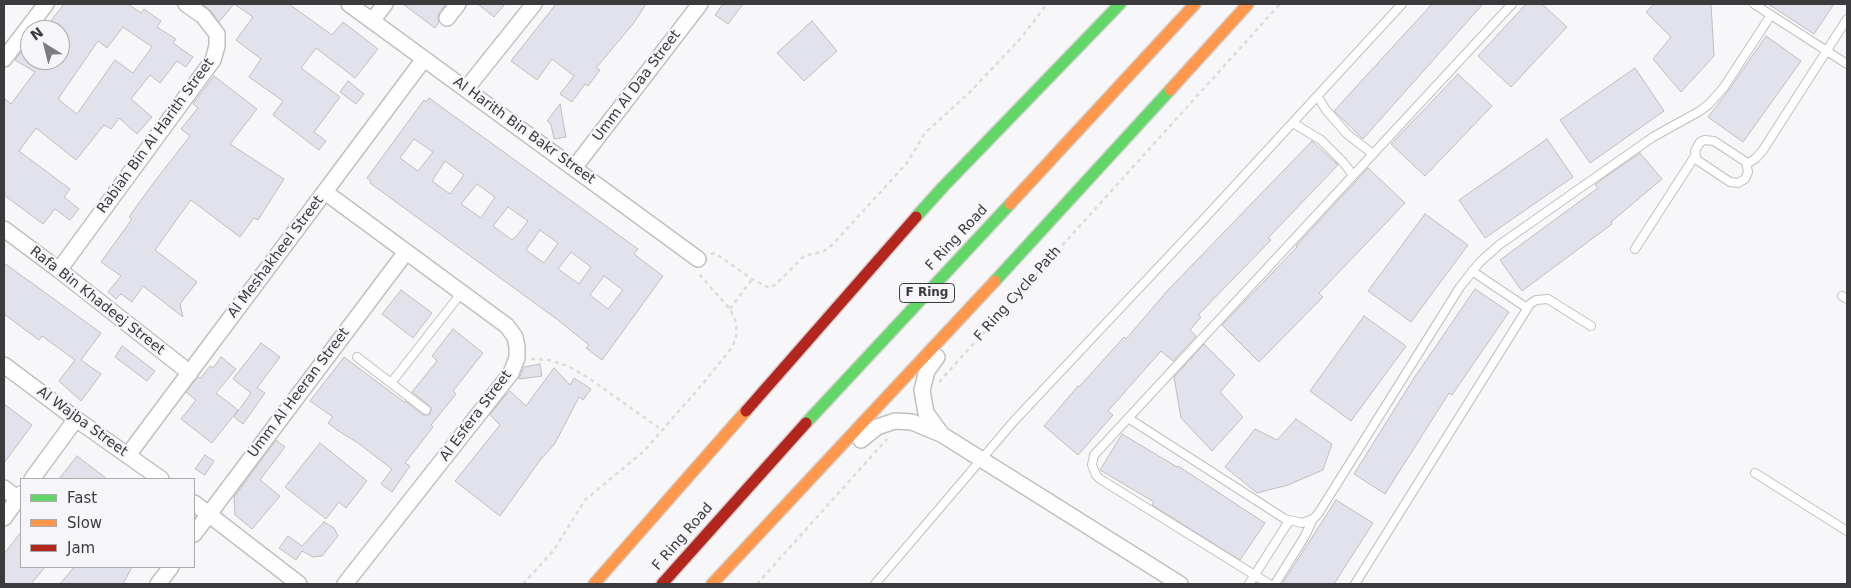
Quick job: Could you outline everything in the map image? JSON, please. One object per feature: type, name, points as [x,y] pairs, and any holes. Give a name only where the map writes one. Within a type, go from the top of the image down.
[{"type":"highway","points":[[943,187],[1120,4]]},
{"type":"highway","name":"F Ring Road","points":[[662,584],[772,459],[1195,4]]},
{"type":"highway","points":[[712,584],[1076,194],[1248,4]]},
{"type":"highway","points":[[594,584],[943,187],[1069,40]]},
{"type":"street","points":[[4,59],[46,4]]},
{"type":"street","name":"Rabiah Bin Al Harith Street","points":[[59,270],[213,60],[217,46],[217,34],[203,16],[186,4]]},
{"type":"street","name":"Al Harith Bin Bakr Street","points":[[349,4],[698,259]]},
{"type":"street","points":[[372,21],[385,4]]},
{"type":"street","points":[[447,18],[458,4]]},
{"type":"street","points":[[466,89],[534,4]]},
{"type":"street","name":"Umm Al Daa Street","points":[[574,168],[700,4]]},
{"type":"street","name":"Al Meshakheel Street","points":[[128,456],[424,59]]},
{"type":"street","name":"Al Esfera Street","points":[[325,192],[507,326],[515,337],[517,347],[517,358],[511,373],[345,584]]},
{"type":"street","name":"Rafa Bin Khadeej Street","points":[[4,229],[190,373]]},
{"type":"street","points":[[941,434],[926,413],[923,400],[924,380],[933,362],[1014,277],[1026,258],[1034,238]]},
{"type":"street","name":"Umm Al Heeran Street","points":[[195,533],[406,252]]},
{"type":"street","name":"Al Wajba Street","points":[[4,365],[76,420],[160,478]]},
{"type":"street","points":[[33,478],[76,420]]},
{"type":"street","points":[[777,513],[809,492],[869,432],[885,423],[904,421],[920,425],[941,434],[1180,584]]},
{"type":"street","points":[[4,488],[20,496],[4,518]]},
{"type":"street","points":[[195,505],[299,584]]},
{"type":"street","points":[[158,584],[169,568]]},
{"type":"lane","points":[[875,584],[1014,421],[1294,123],[1402,4]]},
{"type":"lane","points":[[1268,584],[1096,475],[1092,465],[1094,456],[1512,4]]},
{"type":"lane","points":[[1754,4],[1847,64]]},
{"type":"lane","points":[[1275,584],[1305,536],[1313,519],[1318,514],[1460,287],[1472,271],[1489,253],[1653,137],[1695,114],[1709,104],[1724,87],[1771,15]]},
{"type":"lane","points":[[1747,164],[1763,150],[1847,18]]},
{"type":"lane","points":[[1318,97],[1342,128],[1373,154]]},
{"type":"lane","points":[[1294,123],[1327,145],[1344,162],[1353,175]]},
{"type":"lane","points":[[1635,250],[1695,156],[1695,151],[1700,142],[1710,140],[1743,160],[1747,164],[1747,176],[1742,182],[1734,183],[1700,164],[1695,156]]},
{"type":"lane","points":[[1472,271],[1527,308]]},
{"type":"lane","points":[[391,383],[462,292]]},
{"type":"lane","points":[[1355,584],[1527,308],[1536,300],[1548,299],[1591,326]]},
{"type":"lane","points":[[357,357],[426,410]]},
{"type":"lane","points":[[1128,418],[1289,521],[1302,523],[1313,519]]},
{"type":"lane","points":[[1755,473],[1847,532]]},
{"type":"lane","points":[[1249,584],[1289,521]]},
{"type":"path","points":[[523,584],[554,550],[584,500],[643,452],[733,346],[737,333],[735,319],[730,309],[700,276],[696,269],[698,259],[705,254],[715,253],[752,279],[772,288],[804,256],[824,251],[832,245],[907,163],[925,133],[970,92],[1021,38],[1047,4]]},
{"type":"path","name":"F Ring Cycle Path","points":[[923,400],[1280,4]]},
{"type":"path","points":[[730,309],[752,279]]},
{"type":"path","points":[[517,358],[549,360],[568,366],[590,379],[662,430]]},
{"type":"path","points":[[757,584],[904,421]]},
{"type":"building","points":[[64,4],[128,4],[141,13],[144,9],[161,21],[157,27],[176,39],[173,43],[193,57],[186,67],[177,61],[160,83],[150,75],[131,99],[152,117],[137,134],[119,118],[111,129],[104,125],[76,160],[36,128],[19,151],[70,189],[64,197],[79,209],[70,220],[55,209],[43,224],[4,195],[4,98],[11,104],[35,72],[32,70],[70,70],[70,20],[52,20]],"holes":[[[123,27],[152,47],[133,73],[115,60],[77,114],[58,99],[98,41],[107,48]]]},
{"type":"building","points":[[202,4],[234,4],[219,22],[210,10]]},
{"type":"building","points":[[234,4],[289,4],[332,35],[343,22],[378,49],[355,78],[316,48],[301,68],[340,97],[314,132],[326,141],[319,150],[273,115],[283,101],[249,77],[261,59],[236,40],[253,17]]},
{"type":"building","points":[[403,4],[446,4],[439,13],[439,22],[435,28]]},
{"type":"building","points":[[478,4],[505,4],[494,17]]},
{"type":"building","points":[[556,4],[646,4],[633,24],[596,68],[600,70],[588,86],[585,84],[572,102],[560,94],[574,76],[552,59],[537,80],[511,61]]},
{"type":"building","points":[[723,4],[743,4],[728,24],[715,15]]},
{"type":"building","points":[[1432,4],[1483,4],[1363,139],[1334,111]]},
{"type":"building","points":[[1526,4],[1542,4],[1567,27],[1511,87],[1478,56]]},
{"type":"building","points":[[1654,4],[1711,4],[1714,56],[1681,92],[1653,59],[1671,37],[1646,12]]},
{"type":"building","points":[[1768,4],[1834,4],[1814,34]]},
{"type":"building","points":[[812,21],[837,51],[804,81],[777,53]]},
{"type":"building","points":[[1766,36],[1801,61],[1743,142],[1708,117]]},
{"type":"building","points":[[20,53],[20,63],[15,60]]},
{"type":"building","points":[[1635,68],[1664,111],[1590,163],[1560,120]]},
{"type":"building","points":[[1458,74],[1492,106],[1425,176],[1391,144]]},
{"type":"building","points":[[214,76],[257,109],[230,144],[284,179],[258,220],[254,218],[240,237],[191,200],[177,219],[155,250],[197,282],[180,304],[183,317],[143,286],[132,302],[121,294],[116,299],[108,292],[121,276],[101,262],[132,219],[129,217],[190,136],[181,129],[198,108],[193,104]]},
{"type":"building","points":[[348,81],[364,94],[356,104],[340,92]]},
{"type":"building","points":[[429,98],[638,249],[634,254],[663,276],[602,360],[586,348],[589,345],[558,320],[370,183],[371,181],[367,178],[424,100],[426,102]],"holes":[[[414,139],[433,152],[418,171],[400,158]],[[445,161],[464,175],[450,194],[432,181]],[[477,184],[495,197],[481,218],[461,204]],[[508,207],[528,221],[512,240],[493,226]],[[540,230],[558,243],[544,263],[526,250]],[[571,252],[591,267],[579,284],[558,269]],[[604,276],[623,290],[608,309],[590,295]]]},
{"type":"building","points":[[560,104],[566,137],[554,139],[551,124],[547,121]]},
{"type":"building","points":[[1547,139],[1573,177],[1485,238],[1459,200]]},
{"type":"building","points":[[1312,141],[1338,165],[1268,238],[1271,240],[1198,315],[1201,317],[1190,330],[1196,336],[1173,361],[1161,351],[1108,411],[1113,415],[1078,455],[1044,426],[1124,337],[1126,339],[1168,290]]},
{"type":"building","points":[[1640,153],[1662,179],[1611,222],[1612,224],[1522,291],[1500,260],[1598,188],[1595,185]]},
{"type":"building","points":[[1368,168],[1405,203],[1319,293],[1323,297],[1259,362],[1222,325],[1297,247]]},
{"type":"building","points":[[1425,214],[1468,245],[1411,322],[1368,291]]},
{"type":"building","points":[[4,263],[101,333],[81,360],[101,374],[81,401],[59,381],[75,360],[42,336],[39,340],[4,314]]},
{"type":"building","points":[[1475,289],[1509,312],[1452,395],[1449,393],[1385,494],[1354,474],[1414,378]]},
{"type":"building","points":[[401,290],[432,313],[413,338],[382,314]]},
{"type":"building","points":[[1364,316],[1406,346],[1351,421],[1310,391]]},
{"type":"building","points":[[453,329],[483,353],[453,391],[456,394],[431,425],[433,427],[405,463],[410,466],[392,492],[381,484],[392,469],[328,423],[333,417],[310,401],[344,357],[423,415],[429,415],[431,407],[412,392],[437,361],[432,356]]},
{"type":"building","points":[[261,343],[280,357],[257,388],[265,393],[243,424],[234,417],[251,393],[233,379]]},
{"type":"building","points":[[1204,344],[1235,375],[1220,392],[1243,417],[1212,451],[1181,418],[1174,377]]},
{"type":"building","points":[[122,346],[155,371],[147,381],[115,357]]},
{"type":"building","points":[[221,357],[236,369],[216,393],[238,410],[212,443],[181,419],[196,400],[186,392],[198,377],[201,378],[210,366],[213,368]]},
{"type":"building","points":[[540,364],[542,376],[519,379],[524,367]]},
{"type":"building","points":[[554,368],[570,385],[574,378],[591,389],[583,400],[579,397],[554,445],[541,459],[500,516],[455,481],[500,425],[490,415],[503,398],[510,391],[526,406]]},
{"type":"building","points":[[4,404],[32,425],[4,463]]},
{"type":"building","points":[[1296,419],[1332,444],[1323,470],[1288,485],[1257,493],[1225,467],[1255,429],[1277,440]]},
{"type":"building","points":[[1122,434],[1178,466],[1265,523],[1240,560],[1152,505],[1154,502],[1100,470]]},
{"type":"building","points":[[276,440],[285,447],[260,480],[280,496],[252,529],[235,515],[234,497]]},
{"type":"building","points":[[320,443],[367,481],[346,508],[339,502],[326,519],[285,487]]},
{"type":"building","points":[[205,455],[214,461],[205,475],[195,469]]},
{"type":"building","points":[[77,456],[106,478],[60,478]]},
{"type":"building","points":[[1336,500],[1373,523],[1334,584],[1282,584]]},
{"type":"building","points":[[324,522],[334,528],[338,536],[322,556],[313,557],[302,551],[296,560],[279,548],[288,536],[302,546]]},
{"type":"building","points":[[20,533],[20,568],[44,568],[31,584],[4,584],[4,554]]},
{"type":"building","points":[[73,568],[131,568],[123,584],[60,584]]},
{"type":"traffic: fast","points":[[916,217],[1120,4]]},
{"type":"traffic: fast","points":[[995,281],[1170,90]]},
{"type":"traffic: fast","points":[[806,423],[1010,204]]},
{"type":"traffic: slow","points":[[1010,204],[1195,4]]},
{"type":"traffic: slow","points":[[1170,90],[1248,4]]},
{"type":"traffic: slow","points":[[712,584],[995,281]]},
{"type":"traffic: slow","points":[[594,584],[746,411]]},
{"type":"traffic: jam","points":[[746,411],[916,217]]},
{"type":"traffic: jam","points":[[662,584],[806,423]]}]
